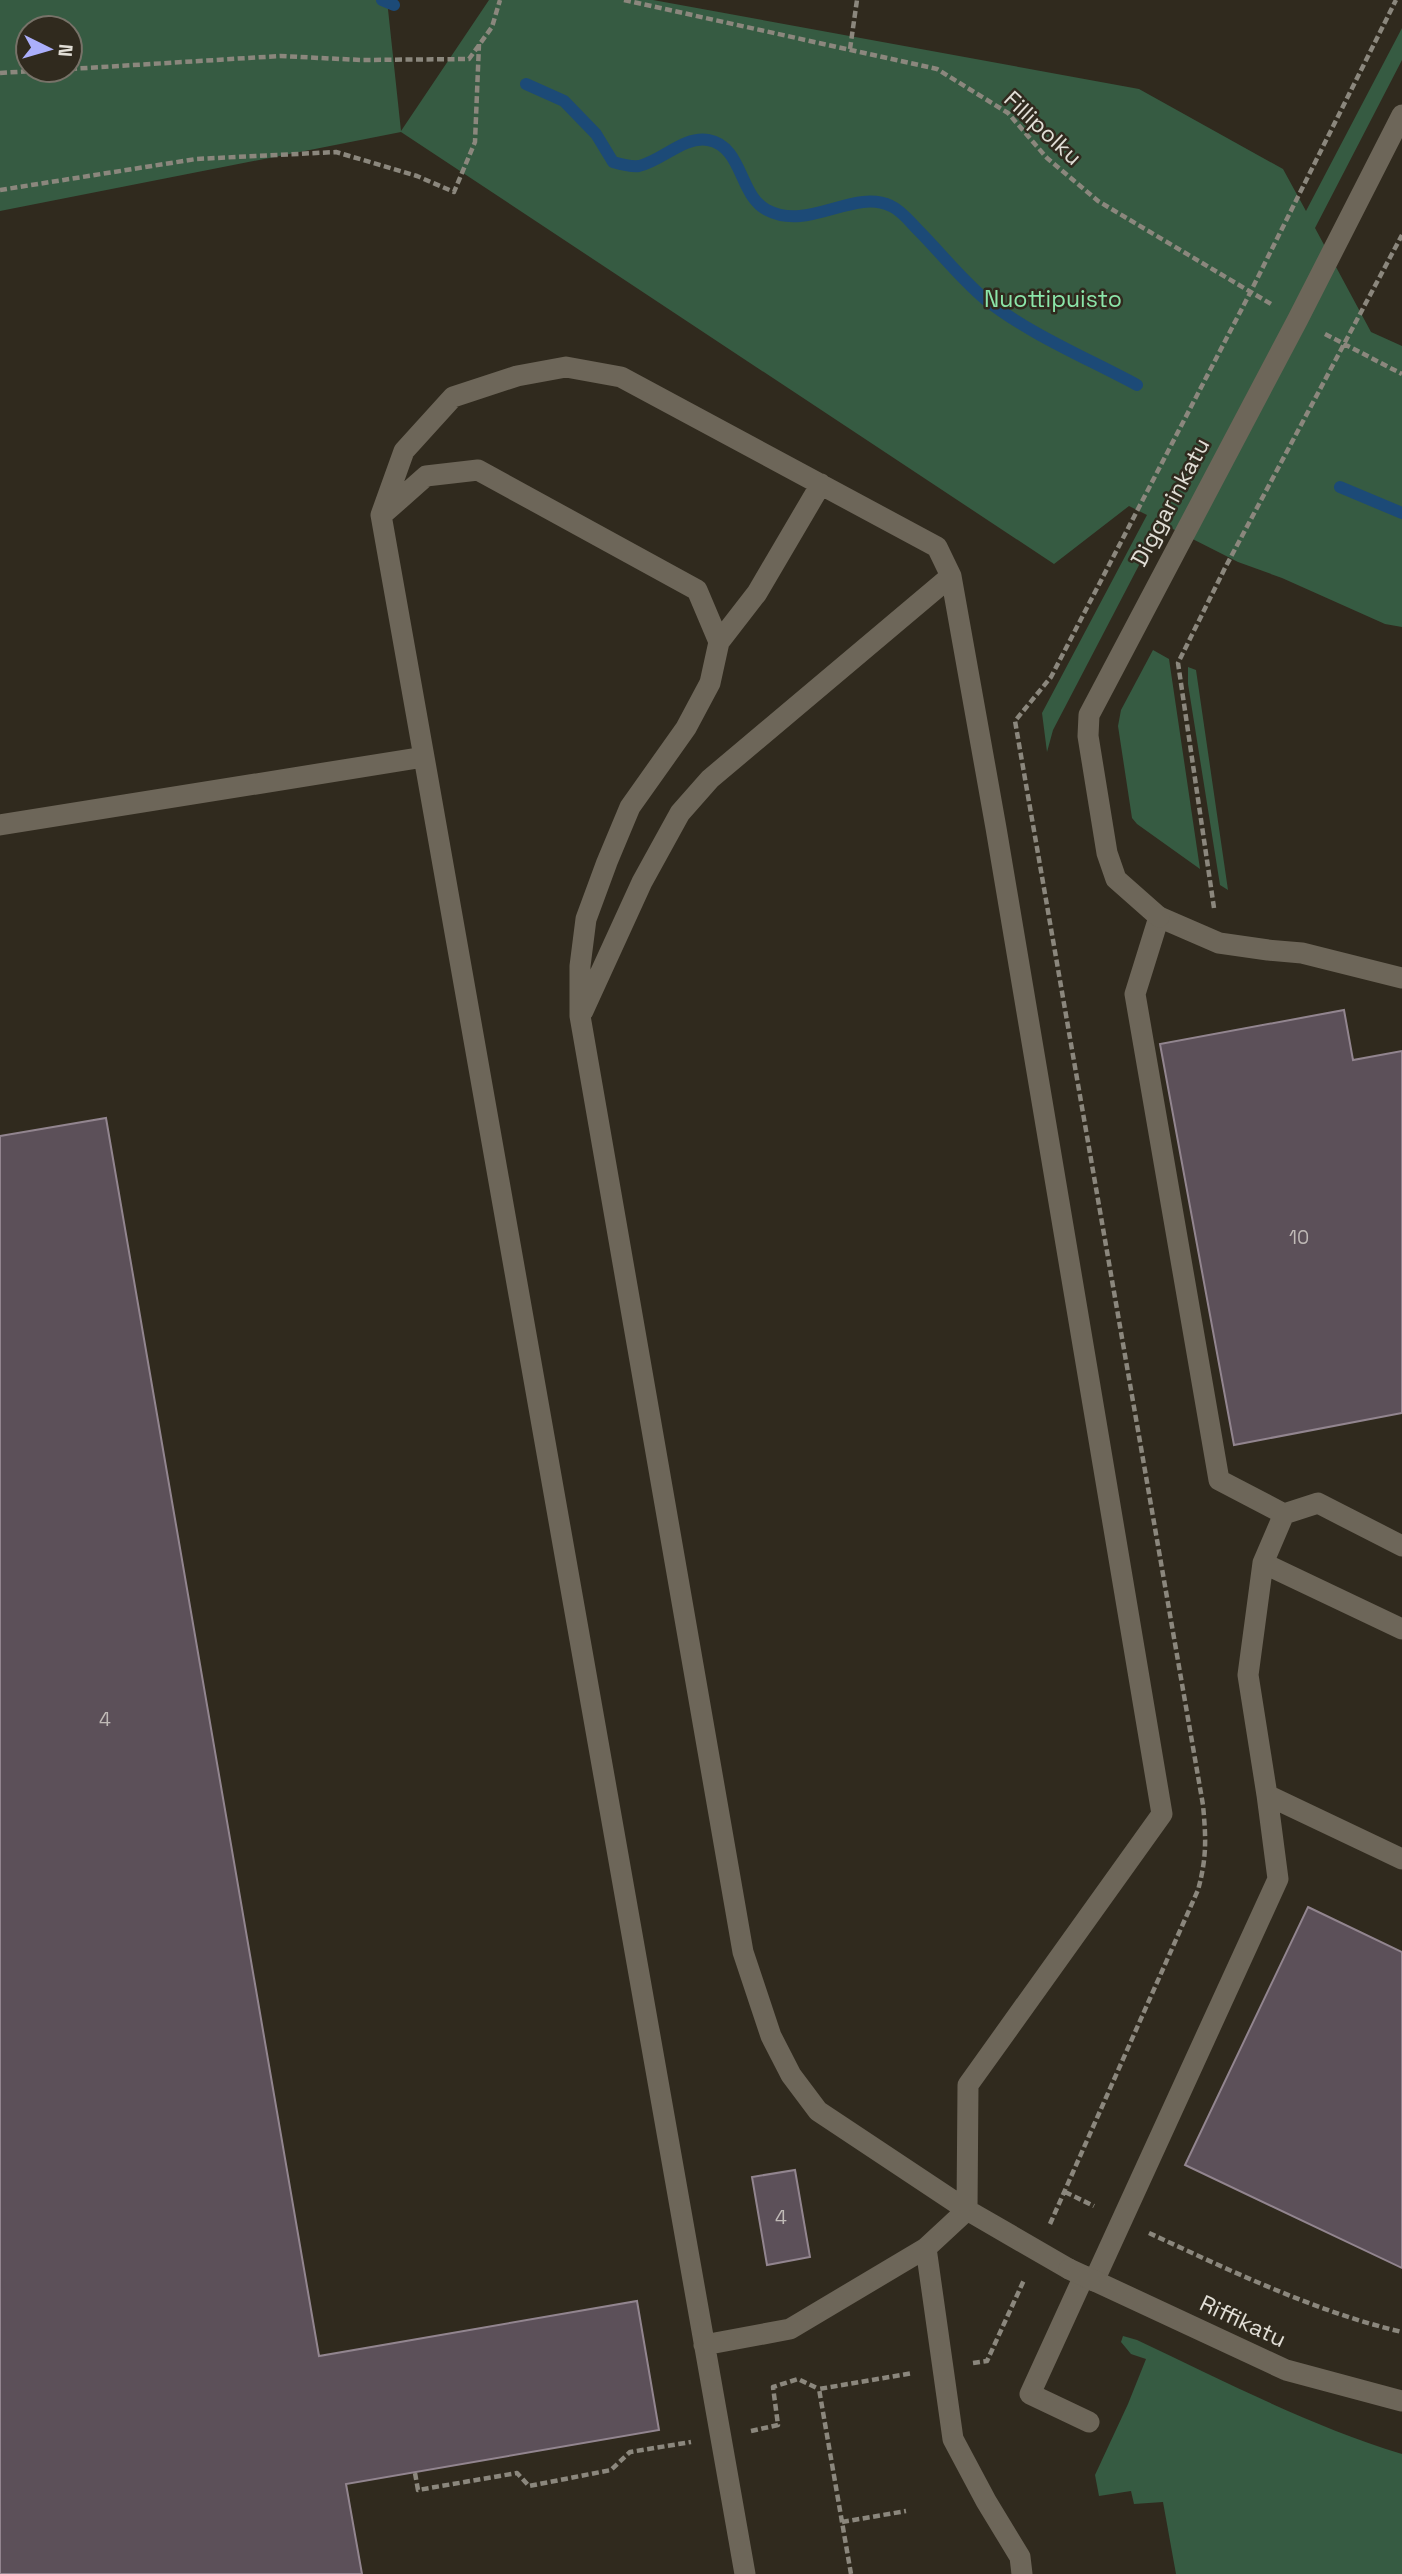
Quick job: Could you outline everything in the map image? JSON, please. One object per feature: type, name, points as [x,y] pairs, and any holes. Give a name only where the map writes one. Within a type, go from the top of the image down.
[{"type":"street","name":"Diggarinkatu","points":[[1402,115],[1298,319],[1089,715],[1088,736],[1107,853],[1116,879],[1159,917],[1219,943],[1302,953],[1402,978]]},
{"type":"street","points":[[704,2345],[790,2329],[926,2248],[968,2210],[968,2085],[1161,1814],[951,576],[937,547],[821,484],[621,377],[566,367],[517,376],[453,397],[404,451],[381,515],[704,2345],[745,2574]]},
{"type":"street","points":[[381,515],[426,476],[478,470],[696,590],[719,642],[757,593],[821,484]]},
{"type":"street","points":[[580,1016],[642,882],[680,813],[710,779],[951,576]]},
{"type":"street","name":"Riffikatu","points":[[719,642],[709,683],[686,728],[630,807],[607,862],[586,919],[580,966],[580,1016],[743,1952],[771,2036],[791,2075],[818,2111],[1037,2252],[1286,2370],[1402,2401]]},
{"type":"street","points":[[0,825],[424,757]]},
{"type":"street","points":[[1159,917],[1135,994],[1219,1480],[1284,1514],[1318,1503],[1402,1546]]},
{"type":"street","points":[[1089,2422],[1030,2394],[1083,2275],[1122,2220],[1278,1880],[1248,1675],[1262,1563],[1284,1514]]},
{"type":"street","points":[[1262,1563],[1402,1629]]},
{"type":"street","points":[[1267,1795],[1402,1859]]},
{"type":"street","points":[[926,2248],[953,2439],[1020,2557],[1022,2574]]},
{"type":"path","points":[[84,68],[280,57],[361,60],[469,59],[492,27],[500,0]]},
{"type":"path","name":"Fillipolku","points":[[624,0],[937,69],[1008,113],[1047,158],[1098,201],[1250,293],[1402,373]]},
{"type":"path","points":[[850,50],[857,0]]},
{"type":"path","points":[[415,2473],[418,2490],[517,2473],[529,2486],[611,2470],[630,2452],[721,2438],[778,2425],[773,2387],[798,2379],[819,2389],[987,2361],[1198,1890],[1206,1861],[1206,1833],[1196,1763],[1015,721],[1051,677],[1250,293],[1396,0]]},
{"type":"path","points":[[0,190],[196,159],[337,152],[417,176],[454,192],[475,142],[479,44]]},
{"type":"path","points":[[1219,943],[1178,663],[1225,568],[1402,235]]},
{"type":"path","points":[[1065,2192],[1304,2301],[1376,2326],[1402,2332]]},
{"type":"path","points":[[819,2389],[851,2574]]},
{"type":"path","points":[[842,2522],[906,2511]]},
{"type":"green space","name":"Nuottipuisto","points":[[0,0],[387,0],[401,131],[489,0],[653,0],[1139,89],[1283,169],[1306,211],[1402,28],[1402,60],[1315,228],[1371,332],[1402,346],[1402,627],[1385,624],[1282,578],[1238,562],[1161,523],[1053,730],[1047,752],[1042,713],[1147,515],[1129,506],[1054,564],[401,132],[0,211]]},
{"type":"green space","points":[[1153,650],[1169,659],[1200,869],[1132,818],[1118,726],[1121,710]]},
{"type":"green space","points":[[1188,667],[1196,670],[1228,890],[1220,885],[1188,684]]},
{"type":"green space","points":[[1123,2336],[1334,2430],[1402,2454],[1402,2574],[1176,2574],[1163,2502],[1134,2504],[1131,2491],[1099,2496],[1095,2475],[1146,2359],[1131,2354],[1121,2342]]},
{"type":"building","points":[[1344,1010],[1353,1060],[1402,1051],[1402,1413],[1234,1445],[1160,1044]]},
{"type":"building","points":[[106,1118],[319,2356],[637,2301],[659,2430],[346,2484],[362,2574],[0,2574],[0,1136]]},
{"type":"building","points":[[1308,1907],[1402,1952],[1402,2268],[1185,2165]]},
{"type":"building","points":[[795,2170],[810,2257],[767,2265],[752,2177]]},
{"type":"waterway","points":[[382,0],[394,5]]},
{"type":"waterway","points":[[526,84],[564,101],[596,134],[613,162],[639,166],[681,145],[708,140],[719,144],[728,152],[751,194],[767,210],[798,216],[862,202],[891,206],[905,216],[976,291],[1002,312],[1137,385]]},
{"type":"waterway","points":[[1340,487],[1402,513]]}]
